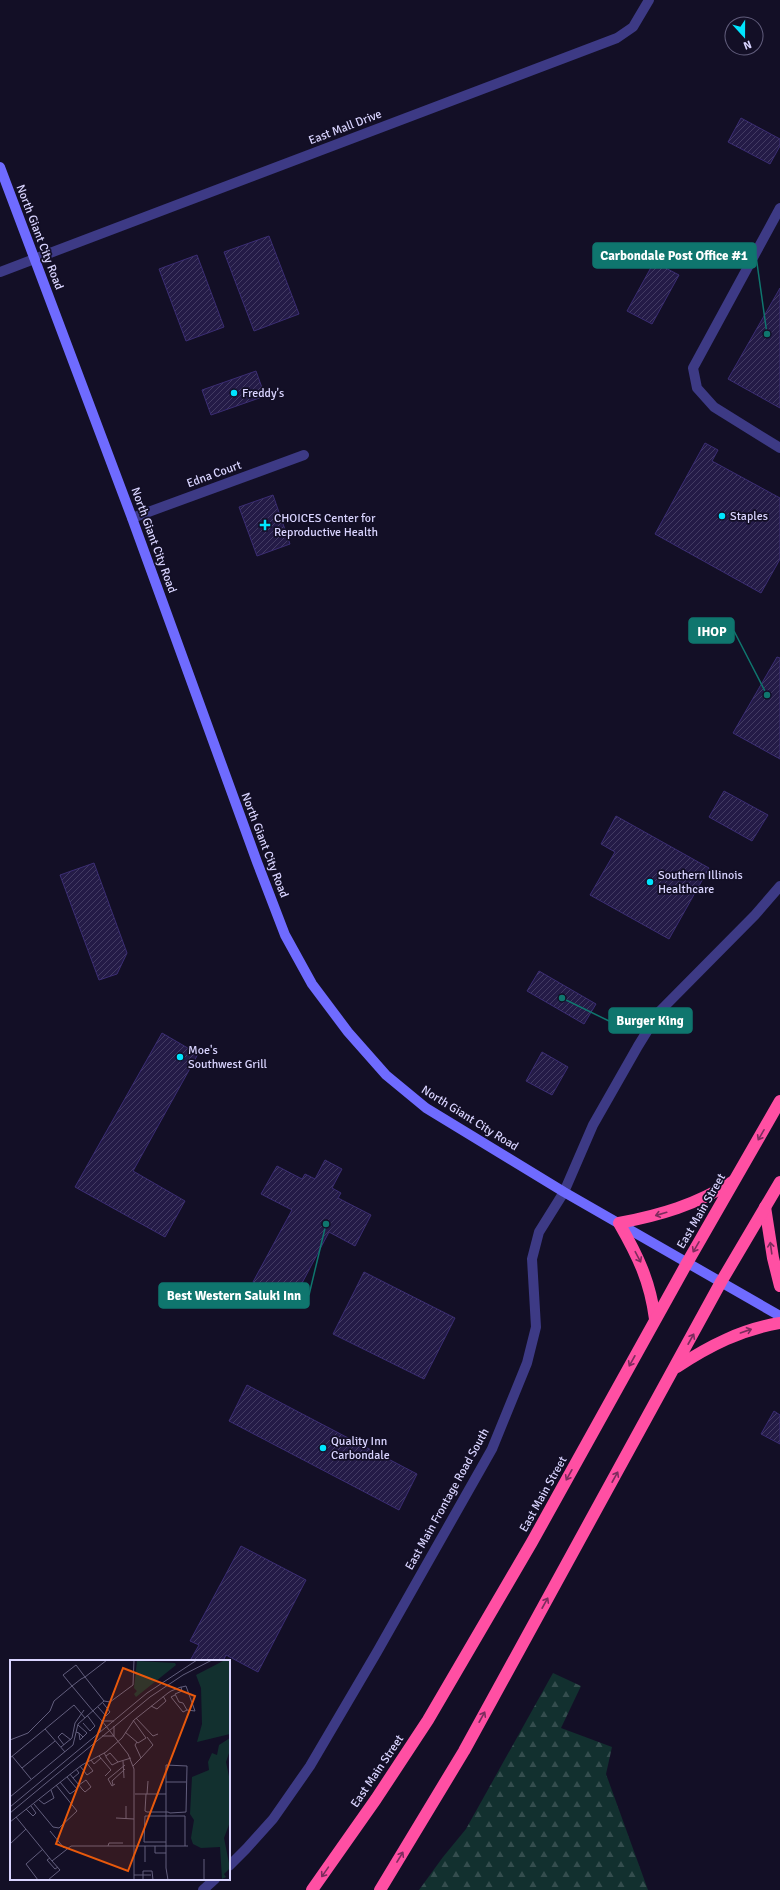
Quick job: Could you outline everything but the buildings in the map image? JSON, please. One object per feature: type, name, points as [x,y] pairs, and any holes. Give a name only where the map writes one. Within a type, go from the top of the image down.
[{"type":"highway","name":"East Main Street","points":[[312,1890],[376,1799],[428,1720],[532,1542],[687,1263],[780,1101]]},
{"type":"highway","points":[[656,1319],[653,1298],[640,1260],[619,1223],[656,1216],[682,1208],[712,1194],[734,1180]]},
{"type":"highway","points":[[380,1890],[464,1751],[675,1369],[721,1282],[780,1182]]},
{"type":"highway","points":[[765,1207],[773,1258],[780,1286]]},
{"type":"highway","points":[[675,1369],[697,1354],[740,1333],[761,1326],[780,1323]]},
{"type":"street","name":"East Mall Drive","points":[[0,272],[617,38],[633,27],[649,0]]},
{"type":"street","name":"North Giant City Road","points":[[0,167],[132,518],[260,869],[286,935],[312,984],[348,1032],[386,1076],[426,1108],[564,1192],[780,1316]]},
{"type":"street","points":[[780,208],[693,368],[697,388],[714,407],[780,448]]},
{"type":"street","name":"Edna Court","points":[[132,518],[304,456]]},
{"type":"street","name":"East Main Frontage Road South","points":[[230,1865],[246,1850],[273,1819],[310,1766],[377,1652],[492,1449],[527,1363],[536,1327],[532,1259],[539,1232],[564,1192],[593,1126],[659,1012],[780,886]]},
{"type":"street","points":[[203,1890],[214,1880]]},
{"type":"green space","points":[[553,1673],[581,1686],[561,1728],[612,1747],[606,1774],[648,1890],[419,1890],[466,1829]]},
{"type":"place","name":"Carbondale Post Office #1","points":[[767,334]]},
{"type":"place","name":"Freddy's","points":[[234,393]]},
{"type":"place","name":"Staples","points":[[722,516]]},
{"type":"place","name":"CHOICES Center for Reproductive Health","points":[[265,525]]},
{"type":"place","name":"IHOP","points":[[767,695]]},
{"type":"place","name":"Southern Illinois Healthcare","points":[[650,882]]},
{"type":"place","name":"Burger King","points":[[562,998]]},
{"type":"place","name":"Moe's Southwest Grill","points":[[180,1057]]},
{"type":"place","name":"Best Western Saluki Inn","points":[[326,1224]]},
{"type":"place","name":"Quality Inn Carbondale","points":[[323,1448]]}]
